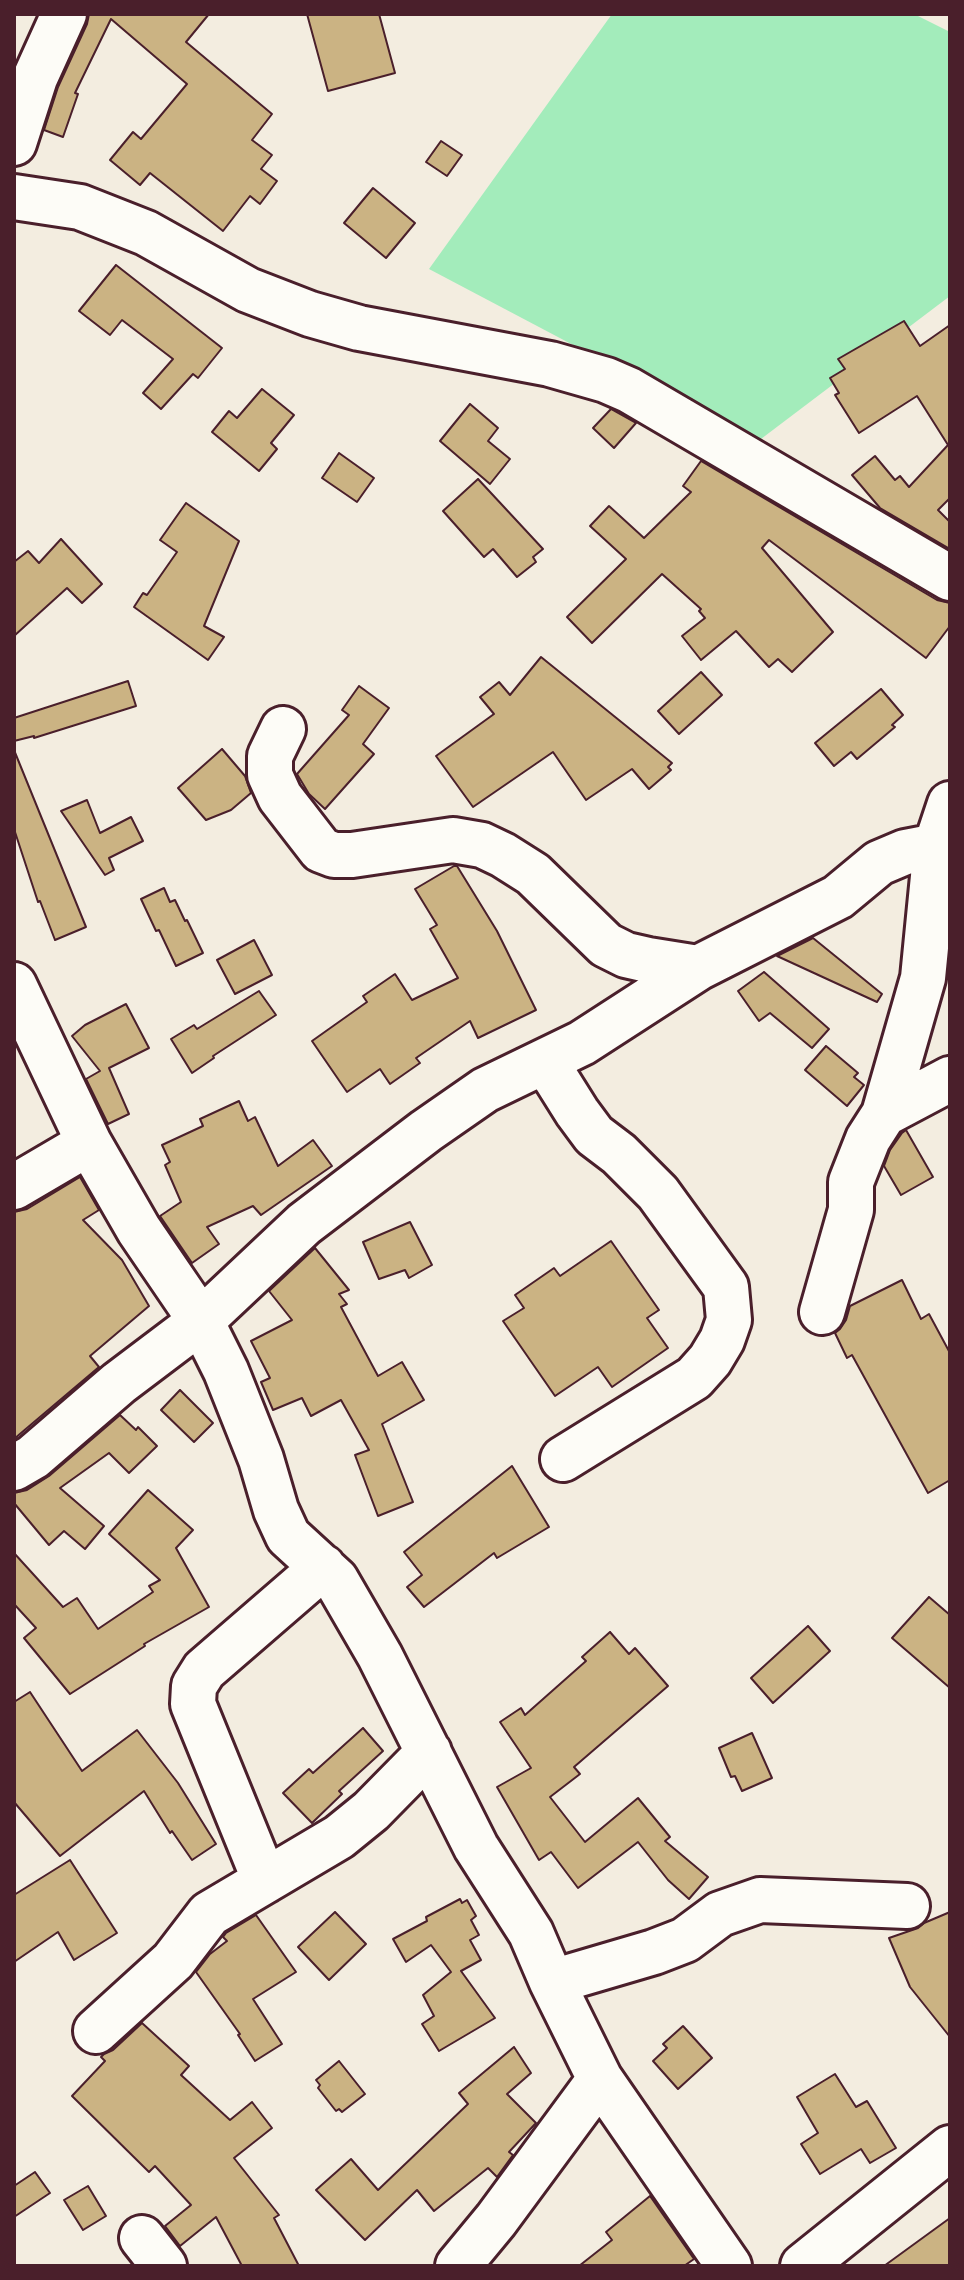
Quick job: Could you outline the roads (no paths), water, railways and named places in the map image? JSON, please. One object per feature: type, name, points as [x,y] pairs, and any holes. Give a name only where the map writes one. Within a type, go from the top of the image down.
[{"type":"street","points":[[14,143],[35,78],[64,14]]},
{"type":"street","points":[[14,197],[80,207],[106,217],[146,233],[248,290],[310,314],[359,328],[550,364],[606,380],[629,390],[950,578]]},
{"type":"street","points":[[283,729],[270,756],[270,775],[280,797],[321,850],[334,855],[352,855],[453,840],[482,845],[533,874],[606,945],[626,955],[698,968]]},
{"type":"street","points":[[822,1312],[851,1210],[851,1182],[868,1139],[884,1114],[923,978],[936,846],[950,804]]},
{"type":"street","points":[[14,1468],[33,1457],[119,1383],[201,1321],[304,1224],[485,1090],[582,1043],[698,968],[838,897],[879,863],[905,852],[936,846]]},
{"type":"street","points":[[936,846],[950,892]]},
{"type":"street","points":[[16,997],[89,1143],[139,1230],[201,1321],[226,1371],[288,1536],[336,1580],[380,1656],[476,1847],[531,1933],[600,2079],[729,2266]]},
{"type":"street","points":[[545,1061],[594,1135],[619,1154],[658,1193],[726,1287],[729,1320],[710,1360],[694,1378],[563,1459]]},
{"type":"street","points":[[884,1114],[950,1079]]},
{"type":"street","points":[[14,1187],[89,1143]]},
{"type":"street","points":[[265,1881],[193,1704],[194,1686],[204,1670],[323,1567]]},
{"type":"street","points":[[96,2031],[173,1961],[209,1914],[339,1837],[371,1811],[429,1752]]},
{"type":"street","points":[[552,1982],[685,1940],[720,1914],[760,1900],[907,1906]]},
{"type":"street","points":[[458,2266],[496,2220],[600,2079]]},
{"type":"street","points":[[803,2266],[950,2148]]}]
